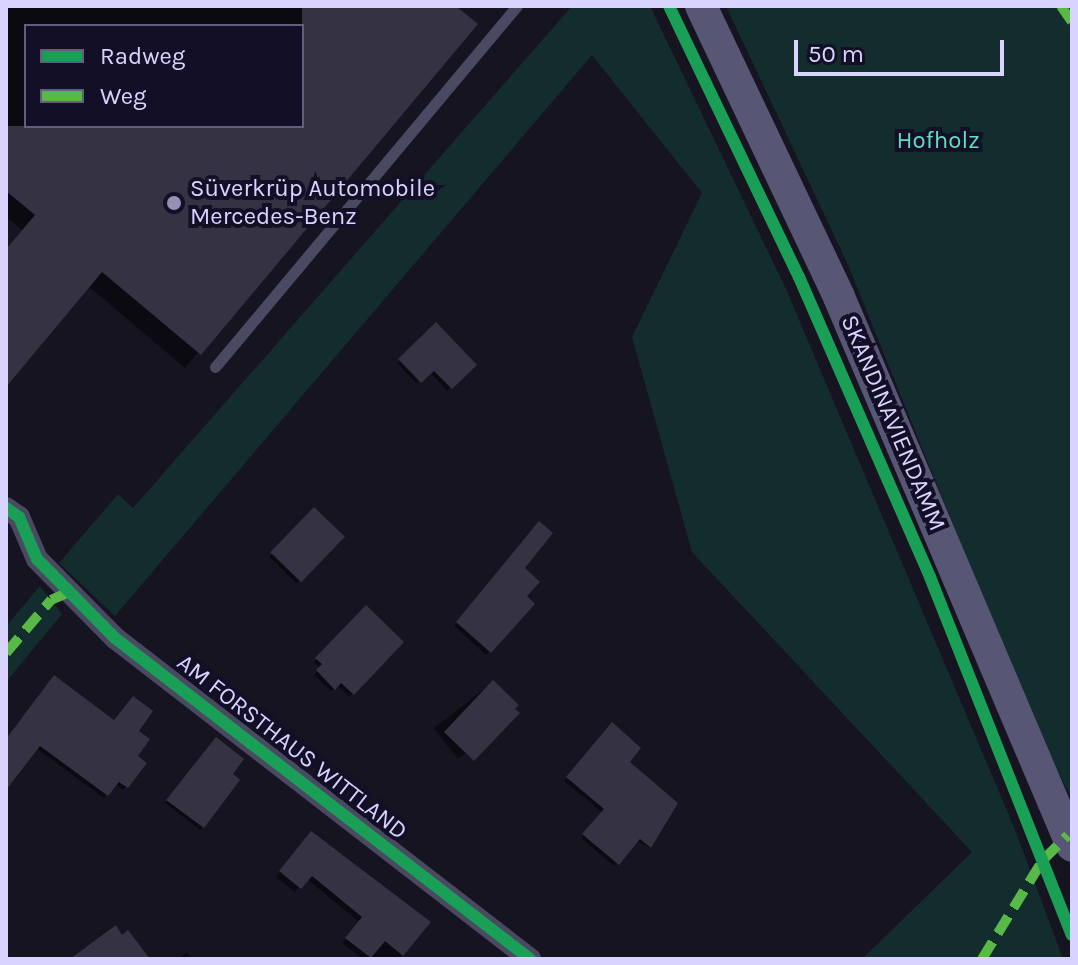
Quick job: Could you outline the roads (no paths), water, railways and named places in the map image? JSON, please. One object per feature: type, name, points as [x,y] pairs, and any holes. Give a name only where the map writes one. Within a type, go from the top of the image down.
[{"type":"main road","name":"SKANDINAVIENDAMM","points":[[701,6],[839,297],[1071,838]]},
{"type":"street","name":"AM FORSTHAUS WITTLAND","points":[[6,508],[19,517],[37,559],[115,638],[530,959]]},
{"type":"lane","points":[[215,367],[517,6]]},
{"type":"place","name":"Süverkrüp Automobile Mercedes-Benz","points":[[174,203]]},
{"type":"park label","name":"Hofholz","points":[[938,141]]}]
